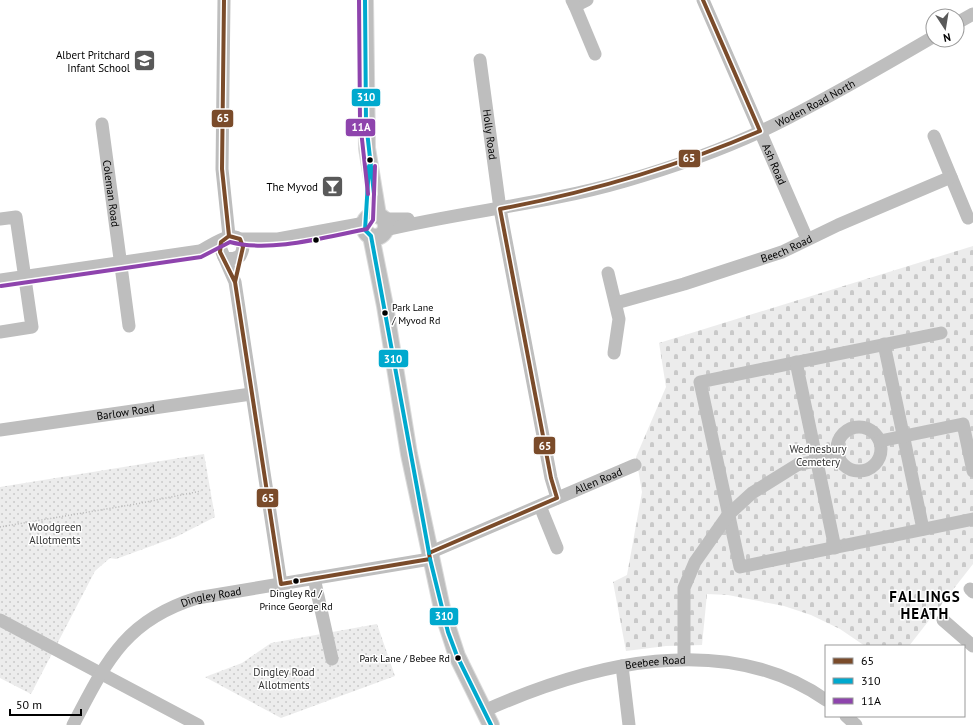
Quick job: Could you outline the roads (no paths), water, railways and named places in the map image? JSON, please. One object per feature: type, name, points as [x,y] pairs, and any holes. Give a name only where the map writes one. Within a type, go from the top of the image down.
[{"type":"main road","points":[[365,0],[365,119],[369,166],[385,306],[409,454],[430,556],[448,632],[457,656],[488,718]]},
{"type":"street","points":[[224,0],[222,169],[230,238],[243,247],[235,282]]},
{"type":"street","points":[[587,0],[573,3],[595,54]]},
{"type":"street","name":"Ash Road","points":[[703,0],[807,239]]},
{"type":"street","name":"Woden Road North","points":[[278,239],[500,209],[534,203],[630,179],[716,150],[787,119],[925,41]]},
{"type":"street","name":"Holly Road","points":[[480,60],[500,209],[551,478],[557,498]]},
{"type":"street","name":"Coleman Road","points":[[102,124],[129,326]]},
{"type":"street","points":[[934,136],[968,218]]},
{"type":"street","name":"Beech Road","points":[[616,303],[692,282],[782,252],[807,239],[951,177]]},
{"type":"street","points":[[0,219],[16,217],[32,328],[0,332]]},
{"type":"street","points":[[230,238],[220,247],[235,282],[281,584]]},
{"type":"street","points":[[0,280],[200,251],[230,238],[278,239]]},
{"type":"street","points":[[200,251],[232,259],[278,239]]},
{"type":"street","points":[[608,273],[619,319],[614,353]]},
{"type":"street","points":[[941,333],[700,382],[740,567],[973,519]]},
{"type":"street","points":[[884,344],[923,529]]},
{"type":"street","points":[[796,362],[835,548]]},
{"type":"street","name":"Barlow Road","points":[[0,430],[251,394]]},
{"type":"street","points":[[880,441],[963,424],[973,471]]},
{"type":"street","points":[[863,428],[870,430],[880,441],[880,456],[871,468],[864,470],[851,469],[845,465],[839,456],[838,446],[840,440],[849,430],[863,428]]},
{"type":"street","points":[[684,659],[684,588],[695,562],[729,514],[752,493],[797,465],[839,456]]},
{"type":"street","name":"Allen Road","points":[[430,556],[557,498],[635,465]]},
{"type":"street","points":[[540,506],[557,548]]},
{"type":"street","name":"Dingley Road","points":[[73,725],[109,659],[135,630],[167,608],[197,598],[430,556]]},
{"type":"street","points":[[314,578],[332,659]]},
{"type":"street","points":[[0,620],[198,725]]},
{"type":"street","points":[[943,620],[971,642]]},
{"type":"street","name":"Beebee Road","points":[[488,718],[561,681],[622,666],[684,659],[741,663],[779,674],[808,687],[825,699]]},
{"type":"street","points":[[622,666],[629,725]]},
{"type":"street","points":[[847,717],[856,725]]},
{"type":"place","name":"Albert Pritchard Infant School","points":[[145,61]]},
{"type":"place","name":"The Myvod","points":[[333,187]]},
{"type":"place","name":"Park Lane / Myvod Rd","points":[[385,313]]},
{"type":"place","name":"Dingley Rd / Prince George Rd","points":[[296,581]]},
{"type":"place","name":"Park Lane / Bebee Rd","points":[[458,658]]},
{"type":"district","name":"FALLINGS HEATH","points":[[925,606]]},
{"type":"park label","name":"Wednesbury Cemetery","points":[[818,455]]},
{"type":"park label","name":"Woodgreen Allotments","points":[[55,533]]},
{"type":"park label","name":"Dingley Road Allotments","points":[[284,678]]}]
